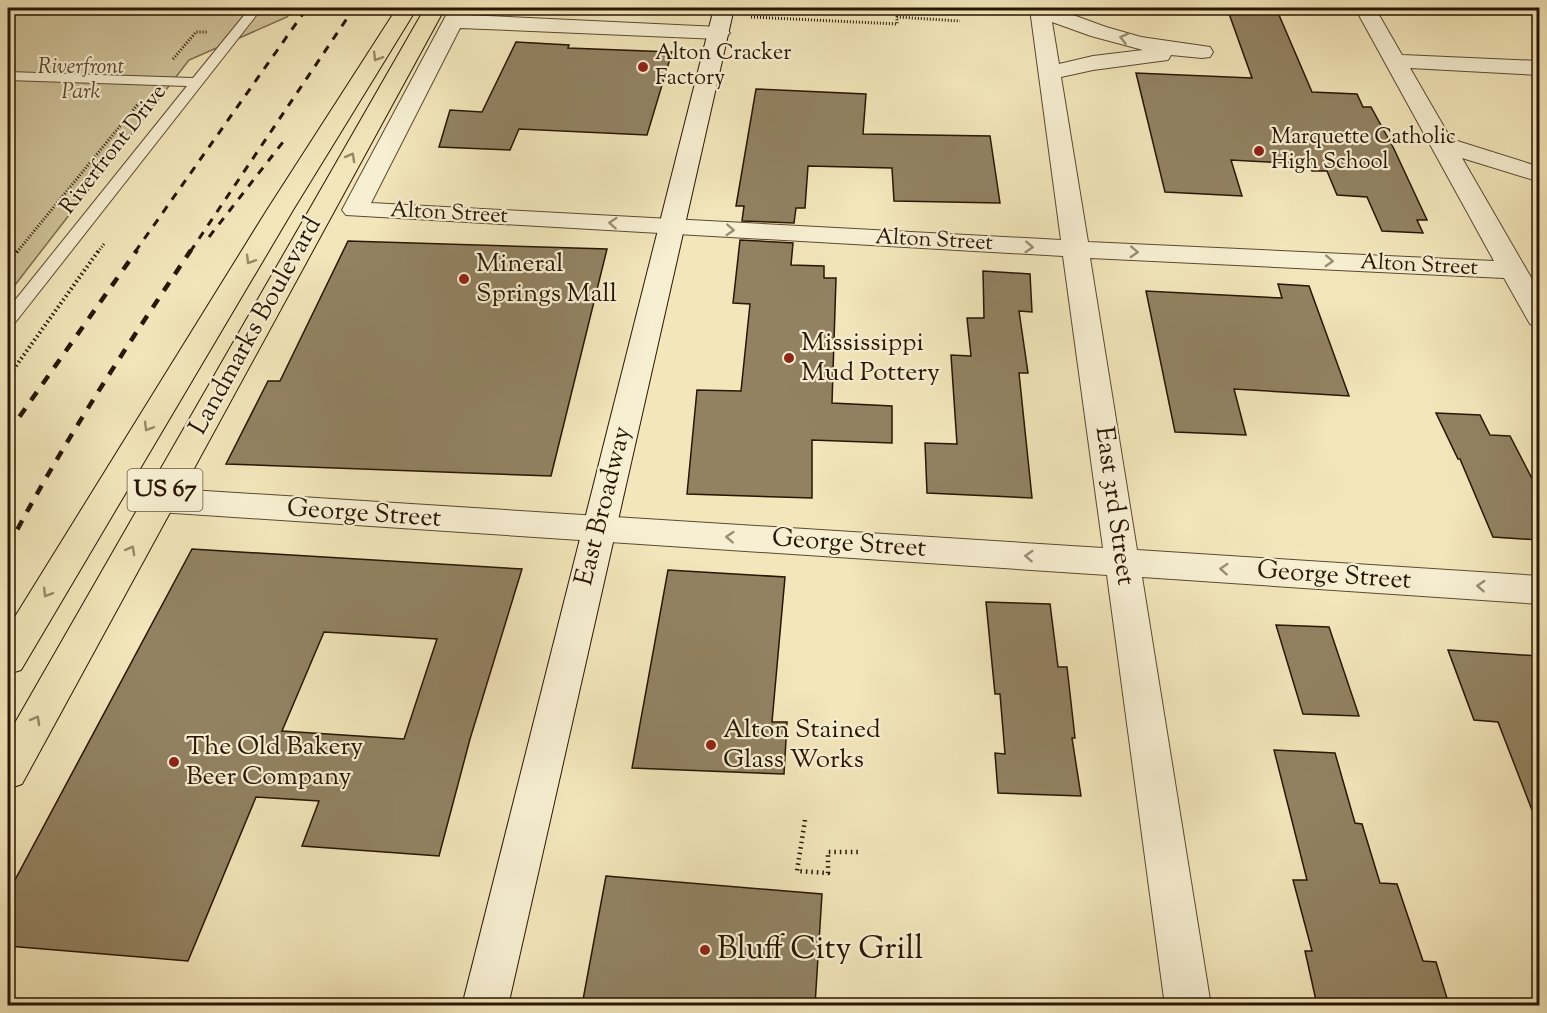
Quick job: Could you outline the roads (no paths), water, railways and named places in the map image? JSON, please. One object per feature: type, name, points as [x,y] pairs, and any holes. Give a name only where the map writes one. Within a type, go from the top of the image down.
[{"type":"highway","name":"Landmarks Boulevard","points":[[8,659],[274,220],[407,8]]},
{"type":"highway","name":"Landmarks Boulevard","points":[[8,771],[159,500],[449,12]]},
{"type":"street","points":[[1040,8],[1103,33],[1164,48],[1202,52],[1124,59],[1050,73]]},
{"type":"street","name":"East 3rd Street","points":[[1040,8],[1188,1005]]},
{"type":"street","points":[[1365,8],[1539,318]]},
{"type":"street","points":[[449,12],[722,18]]},
{"type":"street","name":"Alton Street","points":[[449,12],[355,210],[1513,270]]},
{"type":"street","name":"East Broadway","points":[[485,1005],[722,18]]},
{"type":"street","points":[[1394,61],[1539,68]]},
{"type":"street","points":[[1440,143],[1539,175]]},
{"type":"street","name":"George Street","points":[[159,500],[1539,590]]},
{"type":"lane","name":"Riverfront Drive","points":[[8,320],[256,8]]},
{"type":"lane","points":[[8,76],[195,82]]},
{"type":"railway","points":[[135,252],[307,8]]},
{"type":"railway","points":[[190,252],[354,8]]},
{"type":"railway","points":[[209,237],[283,142]]},
{"type":"railway","points":[[8,433],[137,250]]},
{"type":"railway","points":[[8,547],[72,433],[191,250]]},
{"type":"place","name":"Alton Cracker Factory","points":[[643,67]]},
{"type":"place","name":"Marquette Catholic High School","points":[[1259,151]]},
{"type":"place","name":"Mineral Springs Mall","points":[[464,279]]},
{"type":"place","name":"Mississippi Mud Pottery","points":[[789,358]]},
{"type":"place","name":"Alton Stained Glass Works","points":[[711,745]]},
{"type":"place","name":"The Old Bakery Beer Company","points":[[174,762]]},
{"type":"place","name":"Bluff City Grill","points":[[705,950]]},
{"type":"park label","name":"Riverfront Park","points":[[81,80]]}]
